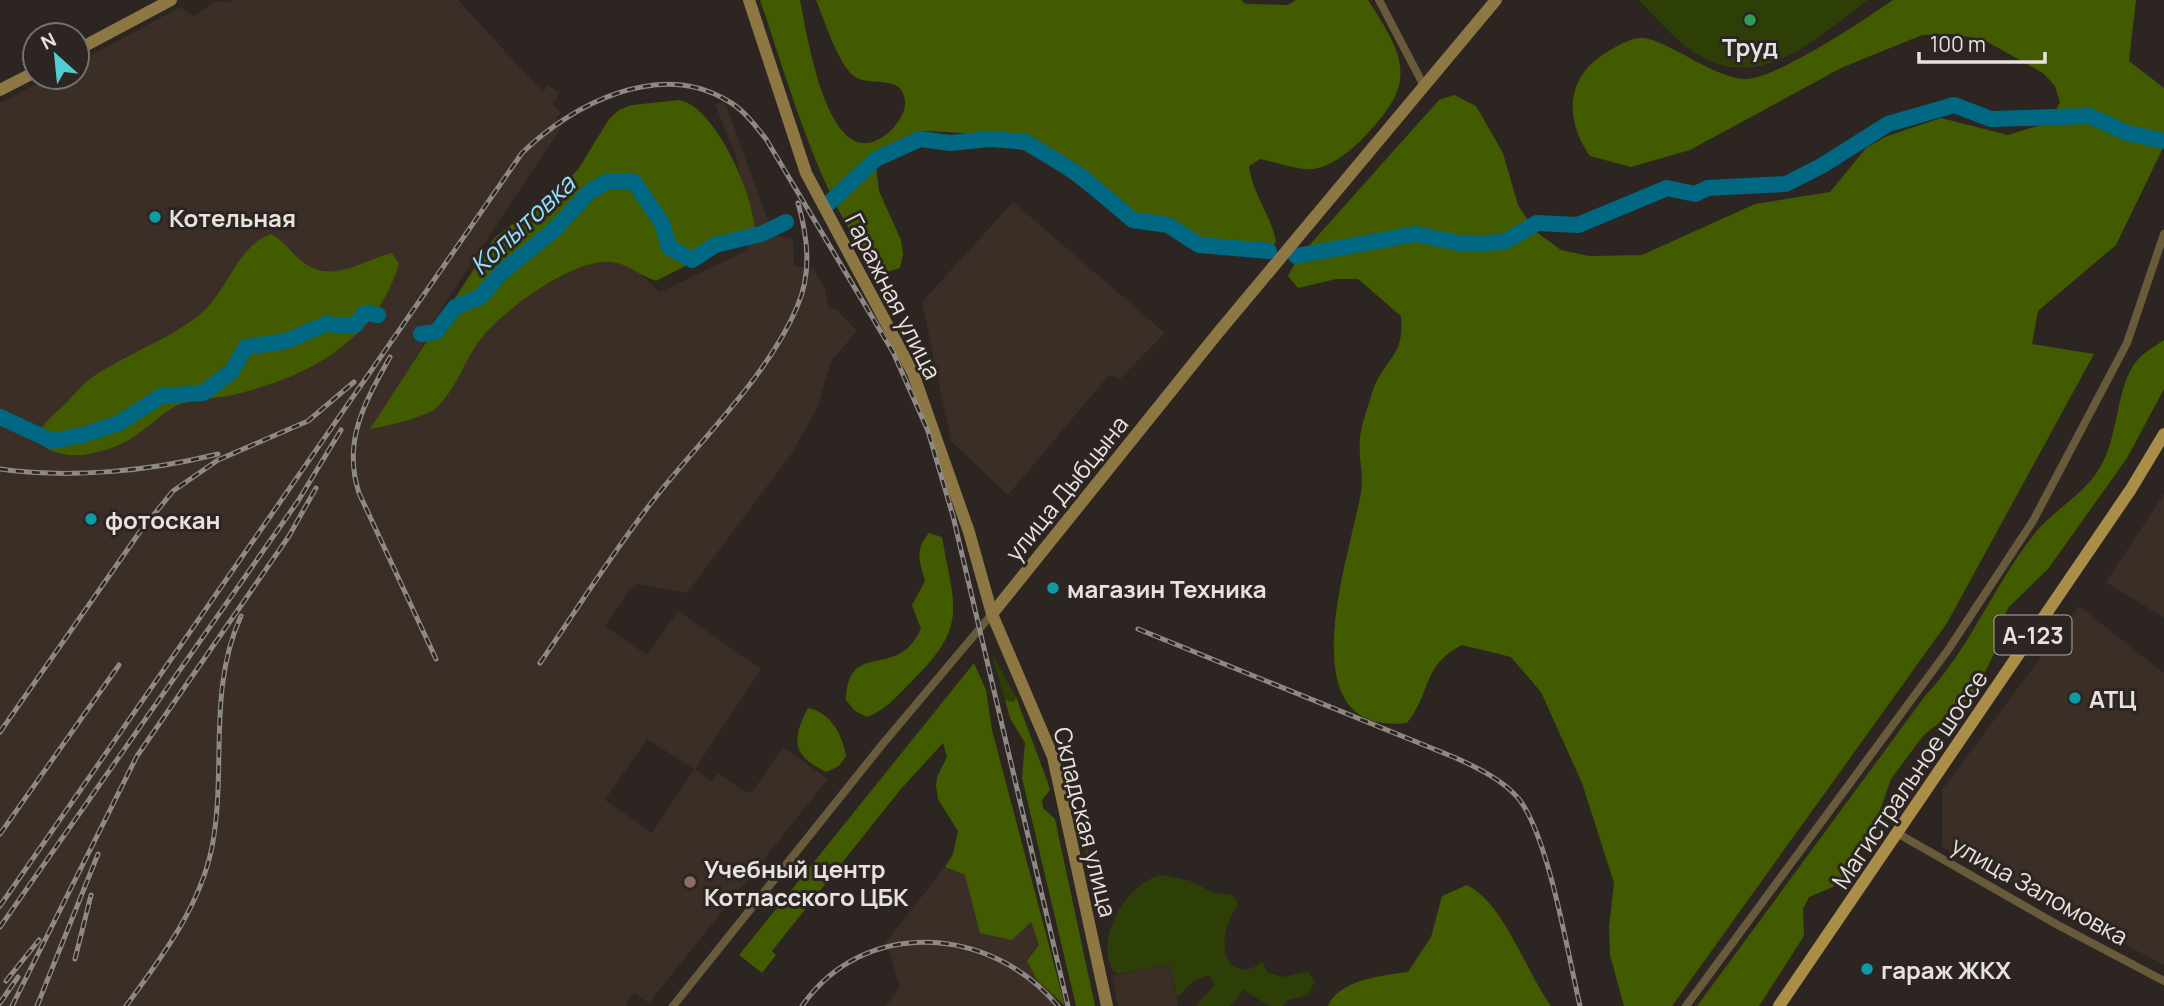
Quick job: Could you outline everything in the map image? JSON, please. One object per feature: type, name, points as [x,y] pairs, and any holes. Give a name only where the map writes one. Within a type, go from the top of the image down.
[{"type":"main road","name":"Магистральное шоссе","points":[[1779,1006],[2131,489],[2164,434]]},
{"type":"street","points":[[91,43],[171,0]]},
{"type":"street","name":"Гаражная улица","points":[[749,0],[806,173],[913,373],[926,405],[969,532],[992,614]]},
{"type":"street","points":[[1380,0],[1423,84]]},
{"type":"street","name":"улица Дыбцына","points":[[673,1006],[1217,334],[1252,295],[1423,84],[1496,0]]},
{"type":"street","points":[[0,90],[21,79]]},
{"type":"street","points":[[1686,1006],[1948,650],[2033,521],[2127,343],[2164,234]]},
{"type":"street","name":"Складская улица","points":[[992,614],[1053,757],[1107,1006]]},
{"type":"street","name":"улица Заломовка","points":[[1897,833],[2056,924],[2164,981]]},
{"type":"shaded area","points":[[458,0],[536,85],[544,91],[548,85],[560,93],[552,104],[562,113],[556,118],[562,126],[428,329],[596,233],[660,292],[748,250],[743,189],[736,157],[715,104],[725,102],[773,235],[793,239],[794,266],[813,268],[825,289],[829,308],[836,309],[857,331],[831,361],[817,408],[792,453],[687,593],[638,584],[629,591],[605,626],[647,655],[678,611],[761,669],[695,769],[712,782],[718,773],[745,792],[753,791],[783,747],[828,779],[649,1003],[634,993],[626,1003],[628,1006],[0,1006],[0,103],[23,91],[91,91],[91,55],[180,7],[194,16],[216,1]],"holes":[[[647,739],[694,769],[652,833],[605,800]]]},
{"type":"shaded area","points":[[1013,202],[1165,333],[1120,379],[1109,375],[1008,495],[951,441],[922,302]]},
{"type":"shaded area","points":[[2164,494],[2164,618],[2106,582]]},
{"type":"shaded area","points":[[2079,606],[2164,673],[2164,965],[1942,847],[1942,790]]},
{"type":"shaded area","points":[[945,867],[965,875],[1031,922],[1039,945],[1037,980],[1061,1006],[886,1006],[900,987],[886,942]]},
{"type":"shaded area","points":[[1170,964],[1178,1006],[1118,1006],[1112,976]]},
{"type":"green space","points":[[760,0],[800,0],[808,42],[824,98],[836,122],[850,138],[867,143],[888,133],[897,123],[905,106],[903,92],[892,84],[861,79],[848,70],[837,52],[816,0],[1241,0],[1246,4],[1288,5],[1296,0],[1368,0],[1398,55],[1399,86],[1381,118],[1354,147],[1335,161],[1314,169],[1294,168],[1260,159],[1249,166],[1276,242],[1267,252],[1254,255],[1160,230],[1109,208],[1050,164],[993,135],[916,132],[882,152],[876,165],[879,191],[901,240],[903,255],[900,268],[887,272],[866,252],[846,223],[828,187],[795,106]]},
{"type":"green space","name":"Труд","points":[[1639,0],[1868,0],[1791,54],[1747,68],[1725,66],[1693,52]]},
{"type":"green space","points":[[1893,0],[2136,0],[2129,61],[2164,88],[2164,146],[2116,245],[2038,311],[2032,344],[2094,354],[1947,623],[1672,1006],[1624,1006],[1610,955],[1609,927],[1614,883],[1582,783],[1541,692],[1511,657],[1462,645],[1449,653],[1433,670],[1421,700],[1407,723],[1369,720],[1347,702],[1336,673],[1334,636],[1339,596],[1361,492],[1361,433],[1377,381],[1400,341],[1401,316],[1358,279],[1336,279],[1298,288],[1288,276],[1297,259],[1439,100],[1454,95],[1476,106],[1503,153],[1518,205],[1535,231],[1561,250],[1589,256],[1642,255],[1755,204],[1830,192],[1866,148],[1887,136],[1941,118],[2008,135],[2050,122],[2060,102],[2055,86],[2043,73],[1984,40],[1952,34],[1922,35],[1841,68],[1690,150],[1631,167],[1590,156],[1581,141],[1573,111],[1578,83],[1597,59],[1626,42],[1642,38],[1652,40],[1721,73],[1747,79],[1779,69],[1800,58]]},
{"type":"green space","points":[[679,100],[693,106],[707,119],[732,158],[750,203],[755,239],[718,249],[656,281],[611,262],[595,263],[559,277],[521,302],[490,328],[474,348],[449,393],[436,408],[414,418],[370,429],[494,238],[560,189],[579,168],[609,119],[619,110],[632,105]]},
{"type":"green space","points":[[271,234],[304,263],[326,271],[348,268],[392,253],[399,264],[388,291],[356,335],[335,352],[287,378],[233,395],[182,403],[130,439],[112,448],[89,454],[65,454],[54,452],[35,438],[48,421],[94,376],[197,317],[216,297],[248,249]]},
{"type":"green space","points":[[2164,340],[2164,389],[2127,458],[2048,569],[2009,607],[2003,618],[1999,644],[1974,694],[1923,736],[1891,779],[1877,819],[1851,866],[1833,887],[1809,897],[1803,909],[1804,936],[1759,1006],[1697,1006],[1955,659],[2032,537],[2092,479],[2110,443],[2129,374],[2141,356]]},
{"type":"green space","points":[[929,533],[942,537],[953,599],[950,629],[931,661],[886,706],[867,717],[855,711],[846,700],[849,681],[855,670],[864,664],[899,654],[911,645],[921,629],[912,605],[925,581],[920,551]]},
{"type":"green space","points":[[991,652],[1016,697],[1014,702],[1005,700]]},
{"type":"green space","points":[[974,663],[986,690],[992,730],[1065,1006],[1037,980],[1027,961],[1039,945],[1031,922],[1012,940],[980,933],[965,875],[945,867],[953,854],[958,831],[938,799],[937,777],[947,757],[943,743],[900,790],[772,951],[776,955],[762,973],[739,955]]},
{"type":"green space","points":[[1016,697],[1050,790],[1042,800],[1043,808],[1055,819],[1095,1006],[1076,1006],[1022,778],[1025,743],[1010,718],[1005,700],[1014,702]]},
{"type":"green space","points":[[808,708],[829,720],[838,732],[844,748],[846,756],[839,766],[826,772],[806,759],[798,745],[799,729]]},
{"type":"green space","points":[[1080,821],[1083,823],[1091,863],[1087,861],[1078,824]]},
{"type":"green space","points":[[1164,875],[1191,881],[1214,893],[1232,895],[1238,904],[1229,922],[1224,943],[1227,957],[1233,966],[1249,969],[1262,960],[1267,972],[1282,977],[1308,971],[1315,982],[1307,995],[1288,1000],[1283,1006],[1269,1006],[1244,990],[1230,1006],[1196,1006],[1214,985],[1209,975],[1192,982],[1177,997],[1170,964],[1119,974],[1114,972],[1108,959],[1107,944],[1117,913],[1138,887]]},
{"type":"green space","points":[[1467,885],[1480,894],[1503,922],[1551,1006],[1328,1006],[1333,997],[1351,985],[1375,977],[1408,972],[1431,937],[1442,896]]},
{"type":"waterway","name":"Копытовка","points":[[1296,256],[1415,234],[1464,244],[1504,242],[1537,223],[1578,225],[1667,188],[1695,194],[1708,188],[1786,184],[1823,165],[1888,124],[1954,105],[1991,119],[2090,116],[2127,133],[2164,141]]},
{"type":"waterway","name":"Копытовка","points":[[829,203],[876,159],[920,139],[950,143],[990,139],[1026,142],[1078,174],[1133,220],[1168,225],[1199,245],[1269,251]]},
{"type":"waterway","name":"Копытовка","points":[[421,334],[436,332],[455,307],[480,297],[502,272],[554,230],[589,192],[608,181],[634,182],[662,223],[669,247],[692,260],[715,245],[761,234],[786,222]]},
{"type":"waterway","name":"Копытовка","points":[[0,417],[52,441],[83,435],[119,423],[161,396],[203,393],[231,372],[246,347],[286,341],[326,324],[354,326],[365,313],[378,315]]},
{"type":"railway","points":[[0,906],[522,153],[542,135],[591,104],[646,86],[674,85],[702,89],[728,101],[744,113],[766,139],[893,352],[928,431],[953,516],[1068,1006]]},
{"type":"railway","points":[[540,663],[640,518],[751,382],[784,333],[802,294],[807,268],[806,242],[798,203]]},
{"type":"railway","points":[[390,357],[359,422],[353,456],[354,474],[359,493],[436,659]]},
{"type":"railway","points":[[0,732],[139,533],[173,491],[218,460],[308,421],[354,382]]},
{"type":"railway","points":[[0,927],[298,501],[341,430]]},
{"type":"railway","points":[[0,469],[54,473],[110,472],[165,465],[218,454]]},
{"type":"railway","points":[[12,1006],[137,756],[289,536],[316,488]]},
{"type":"railway","points":[[126,1006],[178,931],[206,869],[216,818],[224,673],[241,616]]},
{"type":"railway","points":[[1138,629],[1456,758],[1506,786],[1519,799],[1540,841],[1556,898],[1580,1006]]},
{"type":"railway","points":[[0,834],[119,665]]},
{"type":"railway","points":[[37,1006],[98,854]]},
{"type":"railway","points":[[75,959],[91,895]]},
{"type":"railway","points":[[6,981],[39,940]]},
{"type":"railway","points":[[802,1006],[828,977],[859,957],[893,945],[928,942],[964,947],[999,960],[1030,979],[1058,1006]]},
{"type":"railway","points":[[0,1003],[18,977]]},
{"type":"place","name":"Труд","points":[[1750,20]]},
{"type":"place","name":"Котельная","points":[[155,217]]},
{"type":"place","name":"фотоскан","points":[[91,519]]},
{"type":"place","name":"магазин Техника","points":[[1053,588]]},
{"type":"place","name":"АТЦ","points":[[2075,698]]},
{"type":"place","name":"Учебный центр Котласского ЦБК","points":[[690,882]]},
{"type":"place","name":"гараж ЖКХ","points":[[1867,969]]}]
